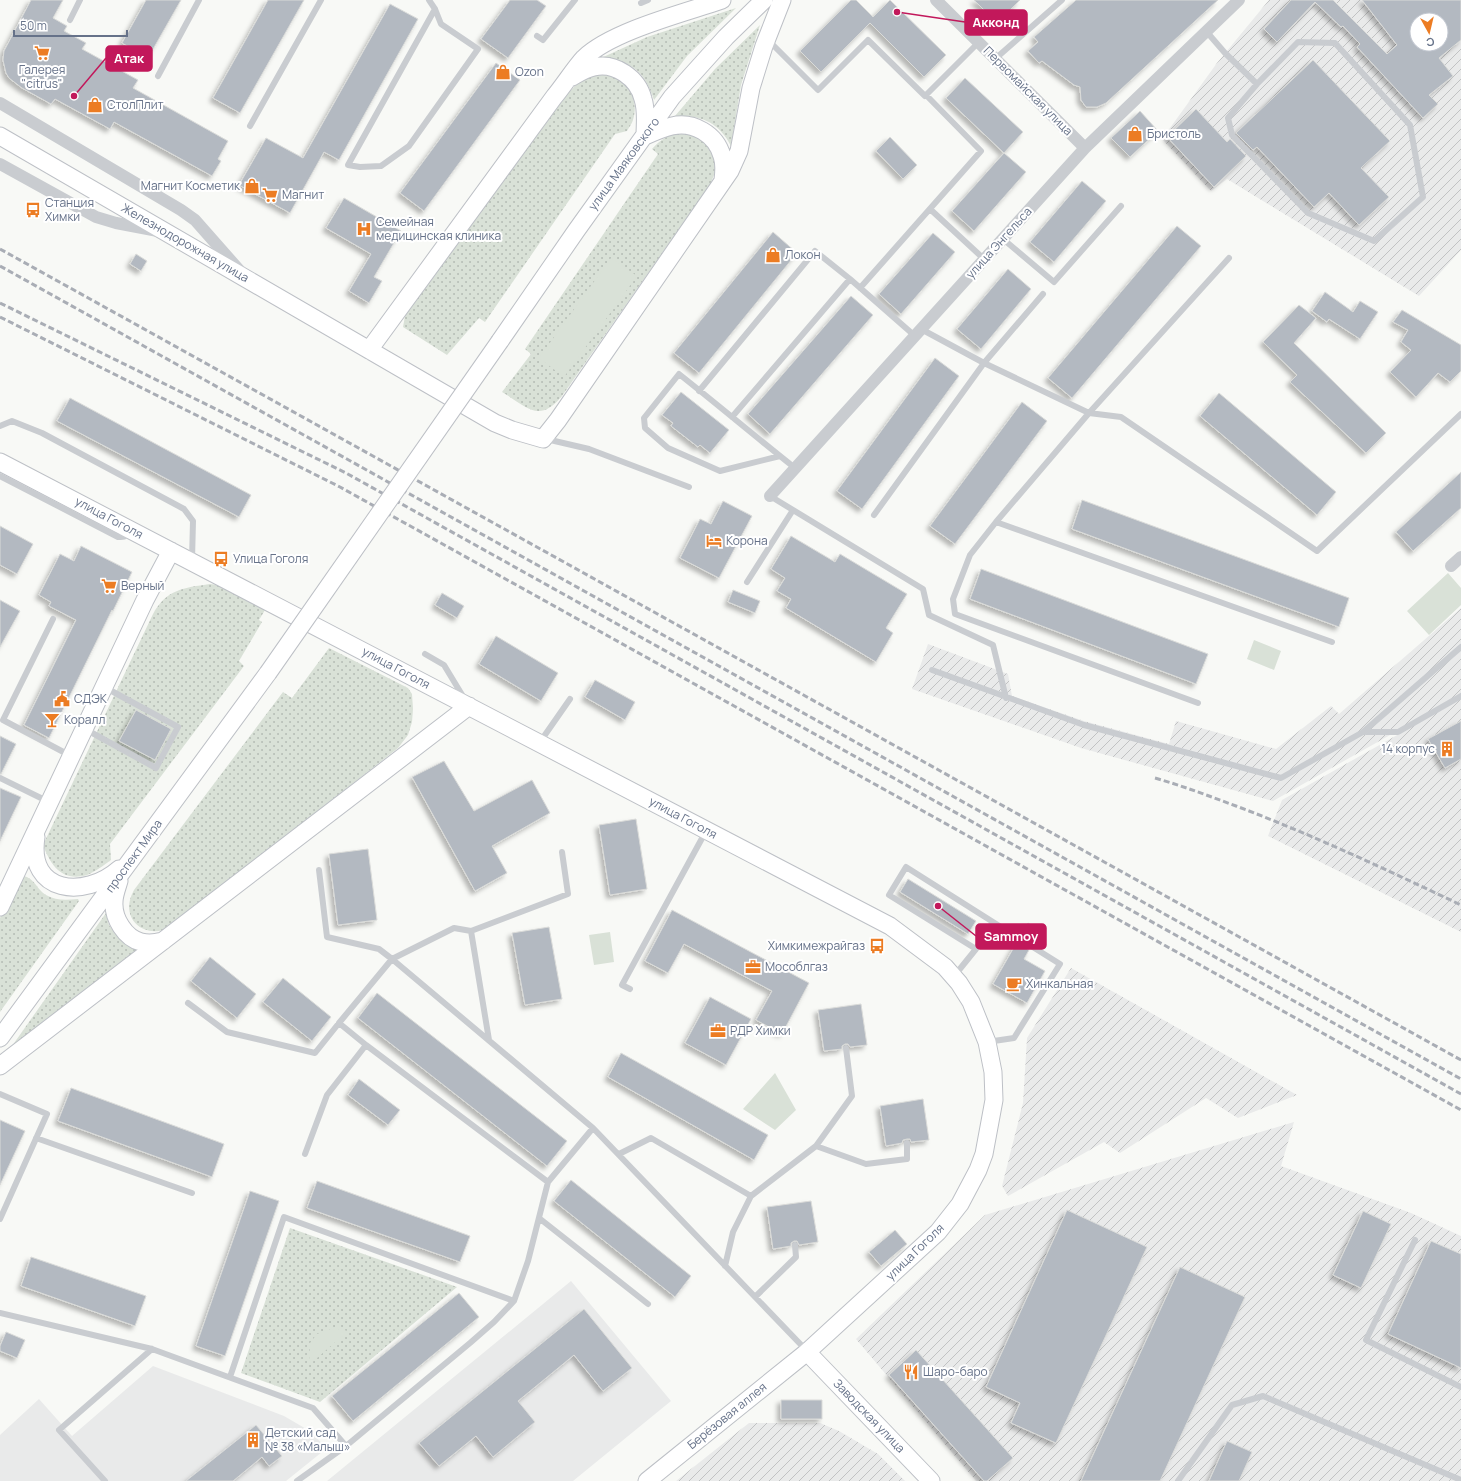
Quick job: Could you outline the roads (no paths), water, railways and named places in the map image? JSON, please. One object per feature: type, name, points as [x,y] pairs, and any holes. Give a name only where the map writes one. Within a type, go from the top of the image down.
[{"type":"street","points":[[369,350],[584,58],[596,49],[616,38],[642,27],[722,0]]},
{"type":"street","name":"улица Маяковского","points":[[268,673],[576,231],[672,97],[726,37],[764,0]]},
{"type":"street","points":[[543,439],[558,420],[730,171],[739,151],[751,88],[782,0]]},
{"type":"street","name":"Первомайская улица","points":[[936,0],[1085,148]]},
{"type":"street","name":"улица Энгельса","points":[[770,496],[1085,148],[1239,0]]},
{"type":"street","points":[[568,80],[582,71],[595,66],[620,70],[630,77],[638,86],[643,98],[646,112],[645,136],[671,126],[682,125],[696,127],[707,133],[716,143],[722,156],[724,167],[722,184]]},
{"type":"street","points":[[0,103],[181,210],[195,220],[248,279]]},
{"type":"street","name":"Железнодорожная улица","points":[[0,136],[495,423],[512,430],[543,439]]},
{"type":"street","points":[[0,164],[96,217],[116,223],[167,232]]},
{"type":"street","name":"улица Гоголя","points":[[0,462],[890,926],[929,954],[954,976],[971,1002],[987,1042],[993,1072],[994,1100],[984,1154],[978,1170],[960,1204],[938,1232],[807,1352]]},
{"type":"street","points":[[0,907],[145,600],[171,551]]},
{"type":"street","points":[[1452,566],[1461,557]]},
{"type":"street","name":"проспект Мира","points":[[0,1038],[268,673]]},
{"type":"street","points":[[0,1066],[469,706]]},
{"type":"street","points":[[40,824],[35,844],[36,859],[43,874],[49,880],[62,887],[75,888],[94,884],[106,878],[130,859]]},
{"type":"street","points":[[130,859],[120,877],[115,891],[114,909],[117,918],[122,928],[134,939],[147,943],[163,941]]},
{"type":"street","name":"Берёзовая аллея","points":[[647,1481],[807,1352]]},
{"type":"street","name":"Заводская улица","points":[[807,1352],[931,1481]]},
{"type":"lane","points":[[70,20],[80,0]]},
{"type":"lane","points":[[158,76],[200,0]]},
{"type":"lane","points":[[250,126],[321,0]]},
{"type":"lane","points":[[429,0],[435,9],[441,24],[478,49],[409,146],[382,166],[360,168],[348,165],[435,9]]},
{"type":"lane","points":[[537,36],[543,40],[575,0]]},
{"type":"lane","points":[[641,3],[648,0]]},
{"type":"lane","points":[[996,59],[1062,0]]},
{"type":"lane","points":[[1206,31],[1225,53],[1257,84]]},
{"type":"lane","points":[[767,39],[818,90],[868,40],[926,95],[981,151],[860,288]]},
{"type":"lane","points":[[926,95],[979,42]]},
{"type":"lane","points":[[1298,42],[1335,43],[1410,125],[1423,197],[1374,242],[1308,213],[1232,135],[1228,118],[1257,84],[1298,42]]},
{"type":"lane","points":[[1003,239],[1054,282],[1121,206]]},
{"type":"lane","points":[[930,208],[984,260]]},
{"type":"lane","points":[[699,391],[815,251],[918,333],[984,362],[1089,413],[1121,417],[1317,551],[1461,414]]},
{"type":"lane","points":[[1198,703],[955,614],[953,599],[970,555],[996,522],[1089,413],[1229,258]]},
{"type":"lane","points":[[732,417],[850,279]]},
{"type":"lane","points":[[874,515],[984,362],[1043,294]]},
{"type":"lane","points":[[780,456],[720,471],[668,448],[645,428],[644,418],[678,374],[795,468]]},
{"type":"lane","points":[[0,426],[12,420],[42,433],[184,509],[193,521],[192,562]]},
{"type":"lane","points":[[543,439],[588,448],[689,487]]},
{"type":"lane","points":[[0,476],[118,537],[124,537],[130,530]]},
{"type":"lane","points":[[770,496],[923,589],[929,615],[993,645],[1006,698]]},
{"type":"lane","points":[[747,582],[793,510]]},
{"type":"lane","points":[[996,522],[1332,642]]},
{"type":"lane","points":[[53,619],[3,720],[72,756]]},
{"type":"lane","points":[[932,670],[1084,725],[1281,778],[1363,732],[1461,646]]},
{"type":"lane","points":[[425,654],[444,665],[469,706]]},
{"type":"lane","points":[[85,729],[156,768],[178,727],[104,687]]},
{"type":"lane","points":[[1363,732],[1398,732],[1461,696]]},
{"type":"lane","points":[[539,743],[570,699]]},
{"type":"lane","points":[[0,778],[50,802]]},
{"type":"lane","points":[[630,989],[622,985],[706,830]]},
{"type":"lane","points":[[188,1002],[227,1032],[315,1053],[392,959],[454,928],[471,931],[568,894],[562,852]]},
{"type":"lane","points":[[976,949],[889,895],[906,867],[1060,964],[1014,1038],[987,1042]]},
{"type":"lane","points":[[319,870],[327,937],[379,949],[593,1128],[807,1352]]},
{"type":"lane","points":[[954,976],[976,949],[993,922]]},
{"type":"lane","points":[[471,931],[489,1040]]},
{"type":"lane","points":[[339,1023],[548,1182]]},
{"type":"lane","points":[[305,1154],[327,1095],[366,1045]]},
{"type":"lane","points":[[725,1266],[733,1232],[751,1196],[816,1146],[852,1096],[846,1048]]},
{"type":"lane","points":[[0,1094],[47,1114],[0,1219]]},
{"type":"lane","points":[[297,1481],[346,1446],[476,1338],[514,1301],[528,1262],[548,1182],[593,1128]]},
{"type":"lane","points":[[36,1138],[192,1193]]},
{"type":"lane","points":[[619,1154],[651,1138],[751,1196]]},
{"type":"lane","points":[[816,1146],[866,1164],[907,1159],[907,1143]]},
{"type":"lane","points":[[230,1377],[284,1217],[514,1301]]},
{"type":"lane","points":[[539,1218],[648,1304]]},
{"type":"lane","points":[[1416,1240],[1366,1340],[1461,1386]]},
{"type":"lane","points":[[755,1297],[796,1257],[795,1245]]},
{"type":"lane","points":[[0,1312],[152,1349],[313,1408],[346,1446]]},
{"type":"lane","points":[[105,1481],[59,1430],[152,1349]]},
{"type":"lane","points":[[1178,1481],[1232,1405],[1263,1396],[1461,1480]]},
{"type":"railway","points":[[0,249],[1461,1060]]},
{"type":"railway","points":[[0,266],[1461,1079]]},
{"type":"railway","points":[[0,303],[346,473],[1461,1094]]},
{"type":"railway","points":[[0,317],[340,487],[1461,1110]]},
{"type":"railway","points":[[1155,778],[1176,784],[1265,817],[1378,866],[1461,905]]},
{"type":"place","name":"Акконд","points":[[897,12]]},
{"type":"place","name":"Галерея \"citrus\"","points":[[42,53]]},
{"type":"place","name":"Ozon","points":[[503,72]]},
{"type":"place","name":"Атак","points":[[74,96]]},
{"type":"place","name":"СтолПлит","points":[[95,105]]},
{"type":"place","name":"Бристоль","points":[[1135,134]]},
{"type":"place","name":"Магнит Косметик","points":[[252,186]]},
{"type":"place","name":"Магнит","points":[[270,195]]},
{"type":"place","name":"Станция Химки","points":[[33,210]]},
{"type":"place","name":"Семейная медицинская клиника","points":[[364,229]]},
{"type":"place","name":"Локон","points":[[773,255]]},
{"type":"place","name":"Корона","points":[[714,541]]},
{"type":"place","name":"Улица Гоголя","points":[[221,559]]},
{"type":"place","name":"Верный","points":[[109,586]]},
{"type":"place","name":"СДЭК","points":[[62,699]]},
{"type":"place","name":"Коралл","points":[[52,720]]},
{"type":"place","name":"14 корпус","points":[[1447,749]]},
{"type":"place","name":"Sammoy","points":[[938,906]]},
{"type":"place","name":"Химкимежрайгаз","points":[[877,946]]},
{"type":"place","name":"Мособлгаз","points":[[753,967]]},
{"type":"place","name":"Хинкальная","points":[[1014,984]]},
{"type":"place","name":"РДР Химки","points":[[718,1031]]},
{"type":"place","name":"Шаро-баро","points":[[911,1372]]},
{"type":"place","name":"Детский сад № 38 «Малыш»","points":[[253,1440]]}]
